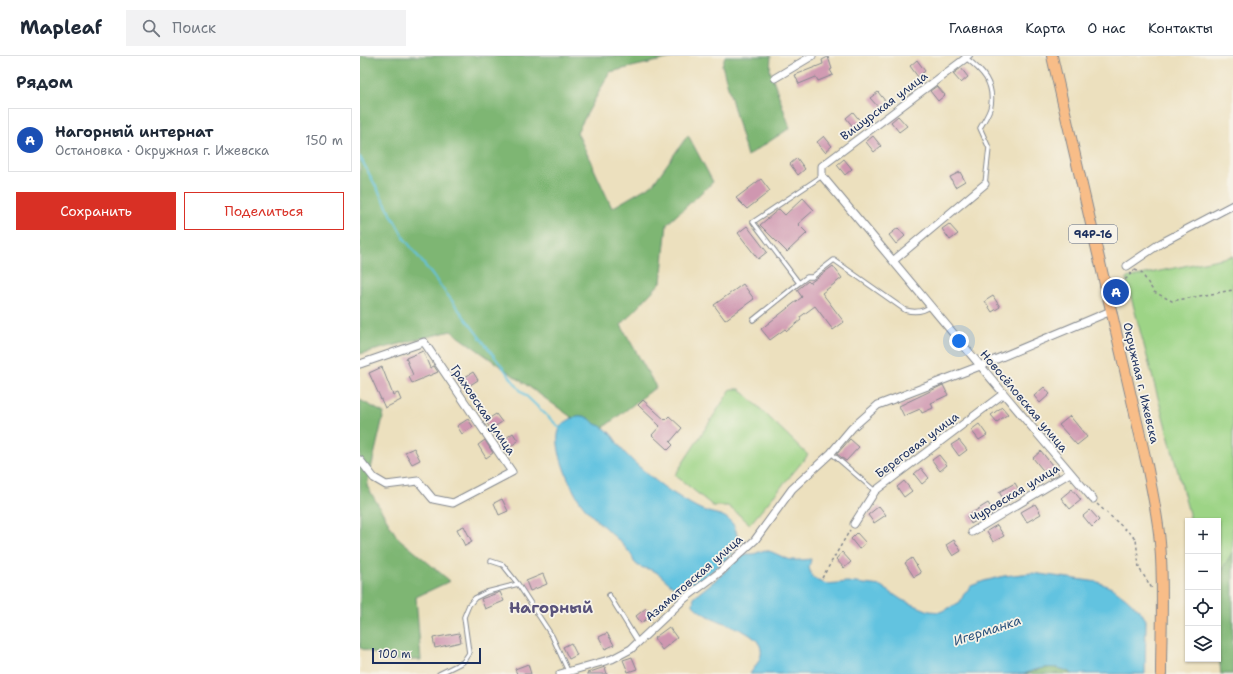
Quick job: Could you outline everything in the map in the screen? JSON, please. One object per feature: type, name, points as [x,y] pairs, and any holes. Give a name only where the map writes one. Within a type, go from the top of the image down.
[{"type":"main road","name":"Окружная г. Ижевска","points":[[1052,56],[1142,442],[1155,506],[1160,544],[1162,580],[1161,674]]},
{"type":"street","points":[[775,78],[812,56]]},
{"type":"street","name":"Вишурская улица","points":[[822,176],[822,166],[967,57]]},
{"type":"street","name":"Новосёловская улица","points":[[822,176],[1003,394],[1093,499]]},
{"type":"street","points":[[893,261],[985,184]]},
{"type":"street","points":[[1127,266],[1161,242],[1233,205]]},
{"type":"street","name":"Азаматовская улица","points":[[560,674],[612,659],[631,648],[684,599],[720,572],[755,540],[792,489],[831,453],[852,428],[878,405],[980,366],[1111,311]]},
{"type":"street","name":"Граховская улица","points":[[360,364],[424,342],[512,472],[453,503],[433,499],[418,481],[386,485],[374,478],[360,460]]},
{"type":"street","name":"Береговая улица","points":[[854,524],[874,491],[1003,394]]},
{"type":"street","name":"Чуровская улица","points":[[972,532],[1070,473]]},
{"type":"lane","points":[[967,57],[980,68],[990,86],[991,106],[980,128],[989,148],[985,184]]},
{"type":"lane","points":[[799,283],[753,222],[822,176]]},
{"type":"lane","points":[[753,320],[807,277],[812,277],[834,260],[905,310],[913,312],[926,310],[931,306]]},
{"type":"lane","points":[[831,453],[874,491]]},
{"type":"lane","points":[[492,561],[503,565],[518,584],[552,636],[568,671]]},
{"type":"lane","points":[[439,674],[463,662],[469,653],[464,617],[474,598],[487,592],[518,584]]},
{"type":"lane","points":[[609,595],[638,642]]},
{"type":"path","points":[[1127,266],[1141,272],[1154,292],[1172,301],[1233,290]]},
{"type":"path","points":[[1093,499],[1136,538],[1139,568],[1154,592]]},
{"type":"path","points":[[822,578],[854,524]]},
{"type":"green space","points":[[360,56],[680,56],[610,72],[577,132],[612,208],[653,184],[688,135],[713,182],[667,224],[661,282],[621,325],[656,387],[595,434],[451,331],[360,354]]},
{"type":"green space","points":[[725,56],[771,56],[770,70],[790,128],[747,156],[722,65]]},
{"type":"green space","points":[[1233,256],[1233,551],[1221,572],[1221,518],[1190,518],[1126,278]]},
{"type":"green space","points":[[731,389],[740,389],[808,455],[750,524],[728,506],[713,506],[675,475]]},
{"type":"green space","points":[[360,400],[384,413],[367,486],[397,537],[450,581],[416,597],[421,660],[392,660],[360,648]]},
{"type":"green space","points":[[1233,551],[1233,674],[1221,674],[1220,662],[1221,662],[1221,572]]},
{"type":"green space","points":[[1055,667],[1073,674],[1024,674],[1043,668]]},
{"type":"water","points":[[577,416],[587,417],[595,424],[601,426],[609,432],[629,457],[668,490],[695,507],[728,519],[734,526],[737,538],[731,554],[696,584],[682,589],[671,585],[656,572],[638,566],[625,547],[591,515],[582,504],[568,478],[560,456],[558,436],[560,428],[563,424]]},
{"type":"water","name":"Игерманка","points":[[765,550],[790,560],[811,559],[809,568],[812,576],[818,581],[827,584],[847,582],[881,586],[902,600],[929,611],[940,612],[951,607],[960,602],[964,594],[971,586],[1004,576],[1032,573],[1098,582],[1114,589],[1126,598],[1141,612],[1146,620],[1145,674],[1073,674],[1061,669],[1042,668],[1024,674],[750,674],[758,663],[761,655],[760,646],[755,638],[746,632],[711,617],[693,605],[694,597],[718,578],[737,560],[746,554],[754,554]]},
{"type":"building","points":[[828,57],[832,69],[830,70],[833,75],[818,81],[816,77],[799,84],[795,75],[823,64],[822,60]]},
{"type":"building","points":[[917,60],[925,71],[918,77],[910,66]]},
{"type":"building","points":[[961,68],[968,77],[961,83],[953,74]]},
{"type":"building","points":[[937,86],[945,95],[938,101],[930,91]]},
{"type":"building","points":[[878,92],[886,102],[879,108],[870,98]]},
{"type":"building","points":[[853,112],[861,122],[854,128],[846,118]]},
{"type":"building","points":[[898,116],[907,126],[899,132],[891,122]]},
{"type":"building","points":[[824,136],[832,146],[825,152],[817,142]]},
{"type":"building","points":[[873,136],[881,146],[874,152],[866,142]]},
{"type":"building","points":[[797,158],[805,169],[798,175],[790,164]]},
{"type":"building","points":[[844,159],[852,169],[845,175],[837,165]]},
{"type":"building","points":[[960,172],[965,181],[955,187],[950,177]]},
{"type":"building","points":[[761,179],[770,191],[747,209],[736,198]]},
{"type":"building","points":[[803,198],[814,210],[798,224],[807,233],[787,252],[760,225],[779,209],[785,215]]},
{"type":"building","points":[[949,224],[958,234],[950,240],[942,229]]},
{"type":"building","points":[[747,226],[767,252],[758,259],[738,233]]},
{"type":"building","points":[[898,228],[905,236],[896,244],[889,235]]},
{"type":"building","points":[[833,266],[842,278],[822,293],[844,322],[833,330],[815,306],[800,317],[801,320],[787,331],[785,329],[770,340],[761,329],[802,297],[797,290],[808,281],[810,283]]},
{"type":"building","points":[[743,284],[754,299],[725,320],[714,305]]},
{"type":"building","points":[[993,296],[1000,307],[992,312],[985,301]]},
{"type":"building","points":[[423,351],[430,368],[434,366],[438,372],[412,383],[409,377],[413,375],[406,358]]},
{"type":"building","points":[[382,367],[393,395],[398,393],[401,400],[385,408],[369,373]]},
{"type":"building","points":[[473,372],[478,380],[467,387],[462,379]]},
{"type":"building","points":[[943,385],[948,395],[931,403],[933,408],[922,413],[920,409],[904,416],[899,406]]},
{"type":"building","points":[[1044,387],[1050,394],[1040,403],[1034,396]]},
{"type":"building","points":[[643,400],[665,420],[669,416],[682,428],[670,442],[673,445],[668,450],[652,435],[660,426],[638,405]]},
{"type":"building","points":[[1002,407],[1008,414],[997,422],[991,415]]},
{"type":"building","points":[[496,414],[502,422],[491,429],[485,421]]},
{"type":"building","points":[[1070,416],[1087,437],[1077,445],[1059,425]]},
{"type":"building","points":[[468,419],[473,427],[462,434],[457,426]]},
{"type":"building","points":[[979,424],[987,435],[979,440],[971,430]]},
{"type":"building","points":[[513,433],[518,441],[507,449],[502,441]]},
{"type":"building","points":[[850,439],[859,447],[846,461],[837,454]]},
{"type":"building","points":[[485,440],[493,453],[486,458],[478,445]]},
{"type":"building","points":[[959,440],[967,450],[959,456],[951,445]]},
{"type":"building","points":[[414,448],[420,460],[412,464],[405,452]]},
{"type":"building","points":[[1041,451],[1059,474],[1050,479],[1033,458]]},
{"type":"building","points":[[939,455],[947,465],[940,471],[932,460]]},
{"type":"building","points":[[921,468],[929,478],[922,484],[914,474]]},
{"type":"building","points":[[904,481],[912,491],[904,497],[897,487]]},
{"type":"building","points":[[1015,483],[1021,494],[1006,503],[999,492]]},
{"type":"building","points":[[1072,489],[1081,500],[1070,509],[1061,498]]},
{"type":"building","points":[[502,499],[508,511],[499,515],[494,503]]},
{"type":"building","points":[[988,503],[993,511],[971,524],[967,516]]},
{"type":"building","points":[[1035,504],[1041,514],[1027,522],[1021,512]]},
{"type":"building","points":[[879,506],[886,515],[874,523],[868,515]]},
{"type":"building","points":[[1090,510],[1099,520],[1092,527],[1083,516]]},
{"type":"building","points":[[997,525],[1004,536],[993,542],[987,531]]},
{"type":"building","points":[[464,526],[472,542],[465,546],[457,529]]},
{"type":"building","points":[[857,533],[866,543],[859,549],[851,539]]},
{"type":"building","points":[[954,540],[961,551],[953,556],[946,545]]},
{"type":"building","points":[[842,552],[851,562],[844,568],[836,559]]},
{"type":"building","points":[[912,558],[921,573],[914,577],[905,563]]},
{"type":"building","points":[[543,574],[547,584],[530,591],[526,581]]},
{"type":"building","points":[[500,592],[504,601],[485,609],[481,599]]},
{"type":"building","points":[[646,608],[652,615],[641,623],[636,616]]},
{"type":"building","points":[[669,627],[677,638],[662,650],[654,638]]},
{"type":"building","points":[[459,633],[461,642],[435,648],[433,638]]},
{"type":"building","points":[[607,633],[614,645],[605,649],[599,637]]},
{"type":"building","points":[[571,643],[577,655],[569,659],[563,647]]},
{"type":"building","points":[[632,657],[637,669],[628,672],[623,660]]},
{"type":"building","points":[[528,664],[531,674],[517,674],[515,669]]},
{"type":"building","points":[[605,667],[607,674],[587,674],[587,673]]},
{"type":"waterway","points":[[360,157],[404,238],[520,390],[562,430]]},
{"type":"place","name":"Нагорный интернат","points":[[1116,292]]},
{"type":"district","name":"Нагорный","points":[[551,607]]}]
